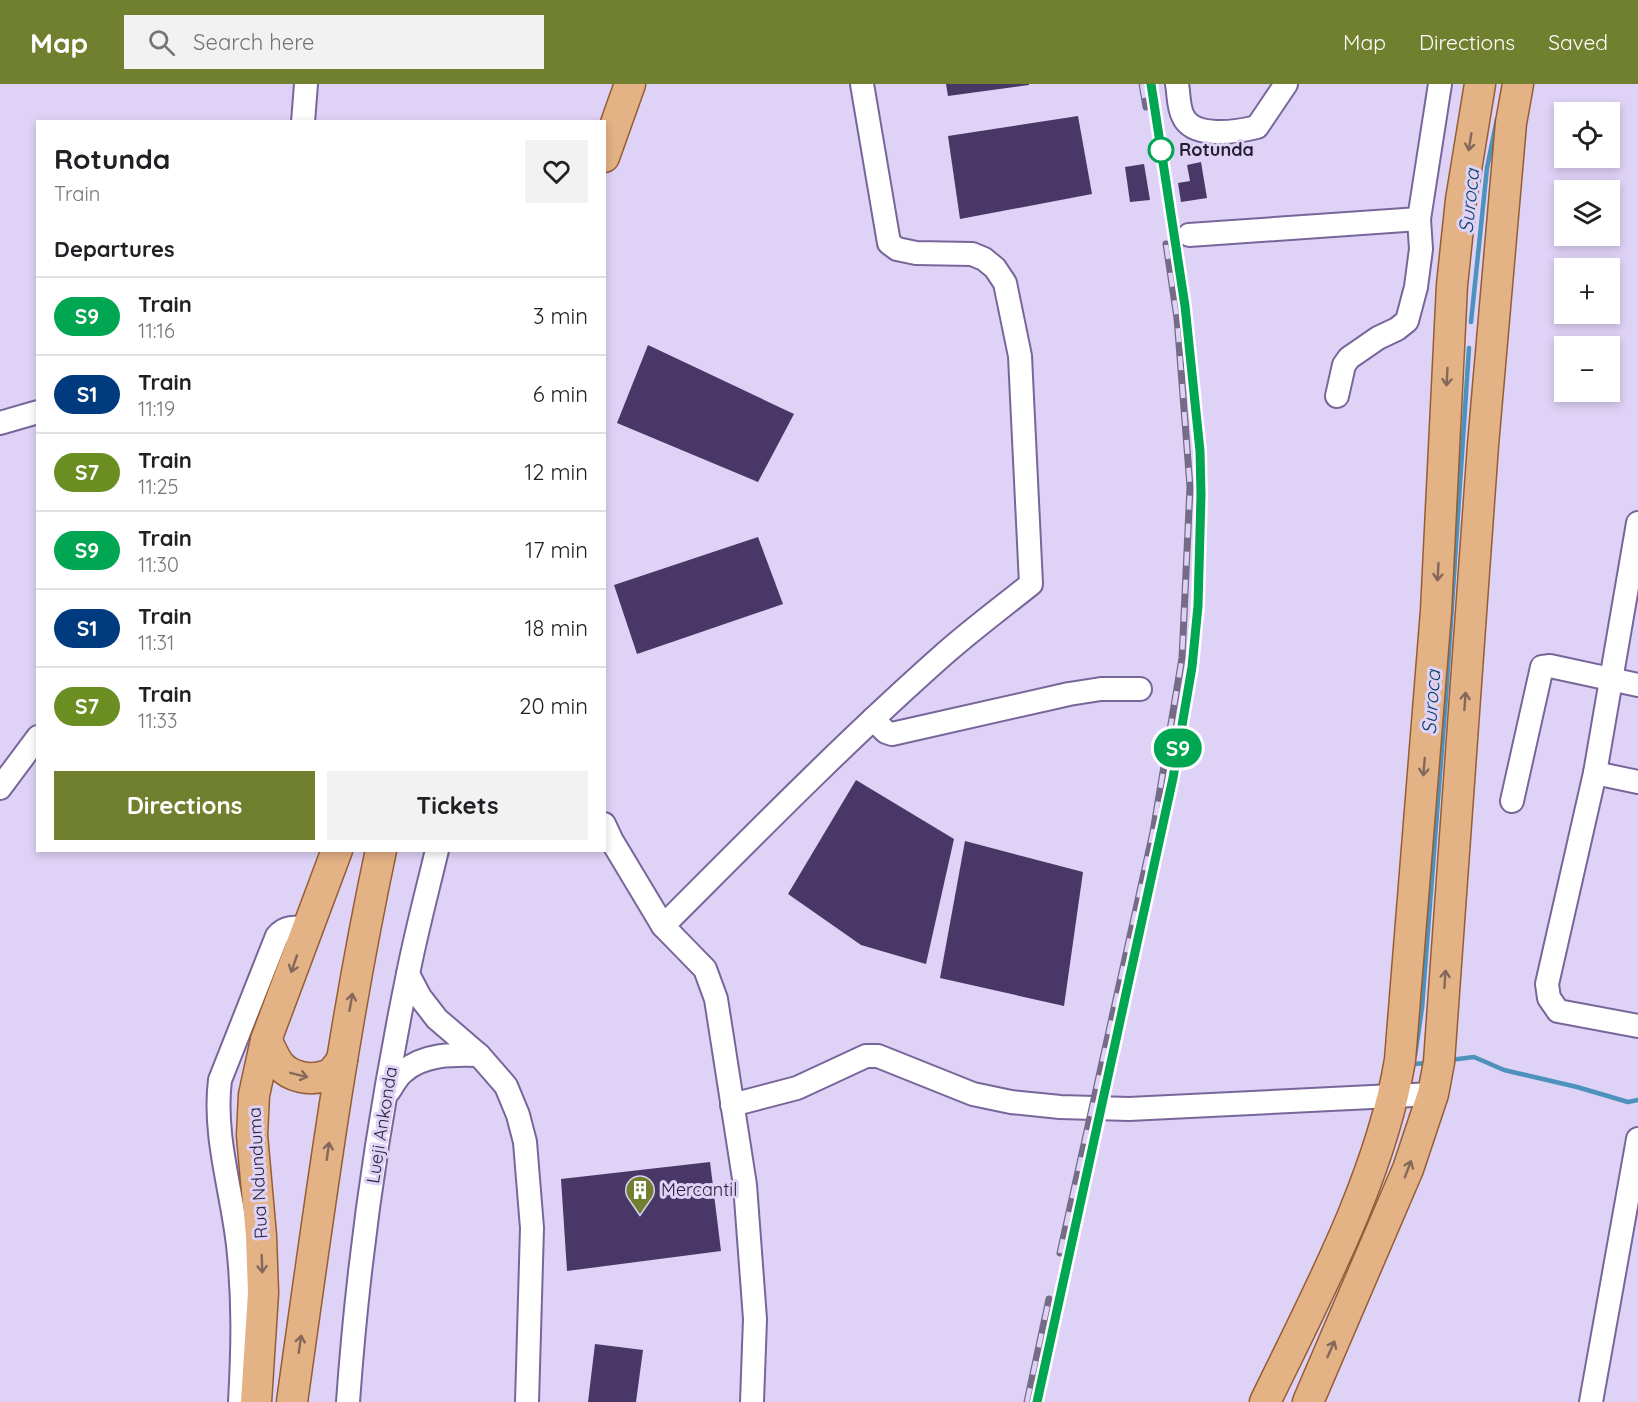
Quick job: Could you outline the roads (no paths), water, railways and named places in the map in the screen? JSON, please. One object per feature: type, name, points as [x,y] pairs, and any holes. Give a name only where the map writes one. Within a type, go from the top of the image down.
[{"type":"main road","points":[[599,120],[610,84]]},
{"type":"main road","points":[[606,151],[630,84]]},
{"type":"main road","points":[[1265,1402],[1343,1236],[1373,1162],[1395,1095],[1400,1060],[1436,610],[1452,285],[1461,200],[1480,84]]},
{"type":"main road","points":[[1308,1402],[1408,1169],[1433,1094],[1442,1016],[1510,123],[1518,84]]},
{"type":"main road","points":[[1449,339],[1492,339]]},
{"type":"main road","name":"Rua Ndunduma","points":[[256,1402],[263,1293],[261,1236],[252,1135],[254,1095],[266,1040],[336,852]]},
{"type":"main road","points":[[292,1402],[342,1060],[363,935],[381,852]]},
{"type":"main road","points":[[266,1040],[281,1066],[290,1074],[301,1077],[325,1076],[334,1071],[342,1060]]},
{"type":"street","points":[[303,120],[306,84]]},
{"type":"street","points":[[663,926],[873,719],[944,654],[1031,584],[1020,356],[1005,284],[995,268],[984,259],[972,254],[916,253],[897,249],[889,243],[862,84]]},
{"type":"street","points":[[1177,84],[1182,115],[1188,124],[1203,131],[1229,132],[1257,127],[1287,84]]},
{"type":"street","points":[[1337,396],[1344,365],[1348,358],[1407,321],[1416,287],[1421,249],[1419,219],[1440,84]]},
{"type":"street","points":[[1189,235],[1419,219]]},
{"type":"street","points":[[0,423],[36,413]]},
{"type":"street","points":[[1637,529],[1595,773],[1547,984],[1549,998],[1558,1011],[1638,1026]]},
{"type":"street","points":[[1512,801],[1542,667],[1550,666],[1638,685]]},
{"type":"street","points":[[873,719],[886,732],[892,734],[1069,694],[1101,689],[1140,689]]},
{"type":"street","points":[[0,788],[36,740]]},
{"type":"street","points":[[1595,773],[1638,782]]},
{"type":"street","points":[[606,828],[663,926],[705,969],[716,999],[745,1185],[755,1319],[752,1402]]},
{"type":"street","name":"Lueji Ankonda","points":[[348,1402],[363,1247],[387,1095],[408,974],[437,852]]},
{"type":"street","points":[[240,1402],[243,1305],[238,1243],[219,1119],[220,1080],[277,936],[281,931],[289,928],[306,929]]},
{"type":"street","points":[[408,974],[420,997],[437,1019],[478,1055],[506,1086],[518,1115],[525,1143],[532,1228],[527,1402]]},
{"type":"street","points":[[387,1095],[402,1073],[418,1062],[435,1056],[478,1055]]},
{"type":"street","points":[[732,1105],[797,1088],[866,1056],[878,1056],[973,1094],[1011,1102],[1060,1107],[1129,1108],[1433,1094]]},
{"type":"street","points":[[1591,1402],[1638,1139]]},
{"type":"waterway","name":"Suroca","points":[[1471,322],[1487,168],[1497,119]]},
{"type":"waterway","name":"Suroca","points":[[1415,1056],[1422,1008],[1446,696],[1469,348]]},
{"type":"waterway","points":[[1450,1060],[1474,1057],[1504,1070],[1628,1102],[1638,1100]]},
{"type":"waterway","points":[[1413,1064],[1429,1063]]},
{"type":"railway","points":[[1142,84],[1146,107]]},
{"type":"railway","points":[[1037,1402],[1173,778],[1192,667],[1198,606],[1200,451],[1185,306],[1151,84]]},
{"type":"railway","points":[[1060,1253],[1153,832],[1182,658],[1190,487],[1177,318],[1166,244]]},
{"type":"railway","points":[[1027,1402],[1049,1299]]},
{"type":"train","name":"S9","points":[[1037,1402],[1173,778],[1192,667],[1198,606],[1200,451],[1185,306],[1151,84]]},
{"type":"place","name":"Rotunda","points":[[1161,150]]},
{"type":"place","name":"Mercantil","points":[[640,1216]]}]
